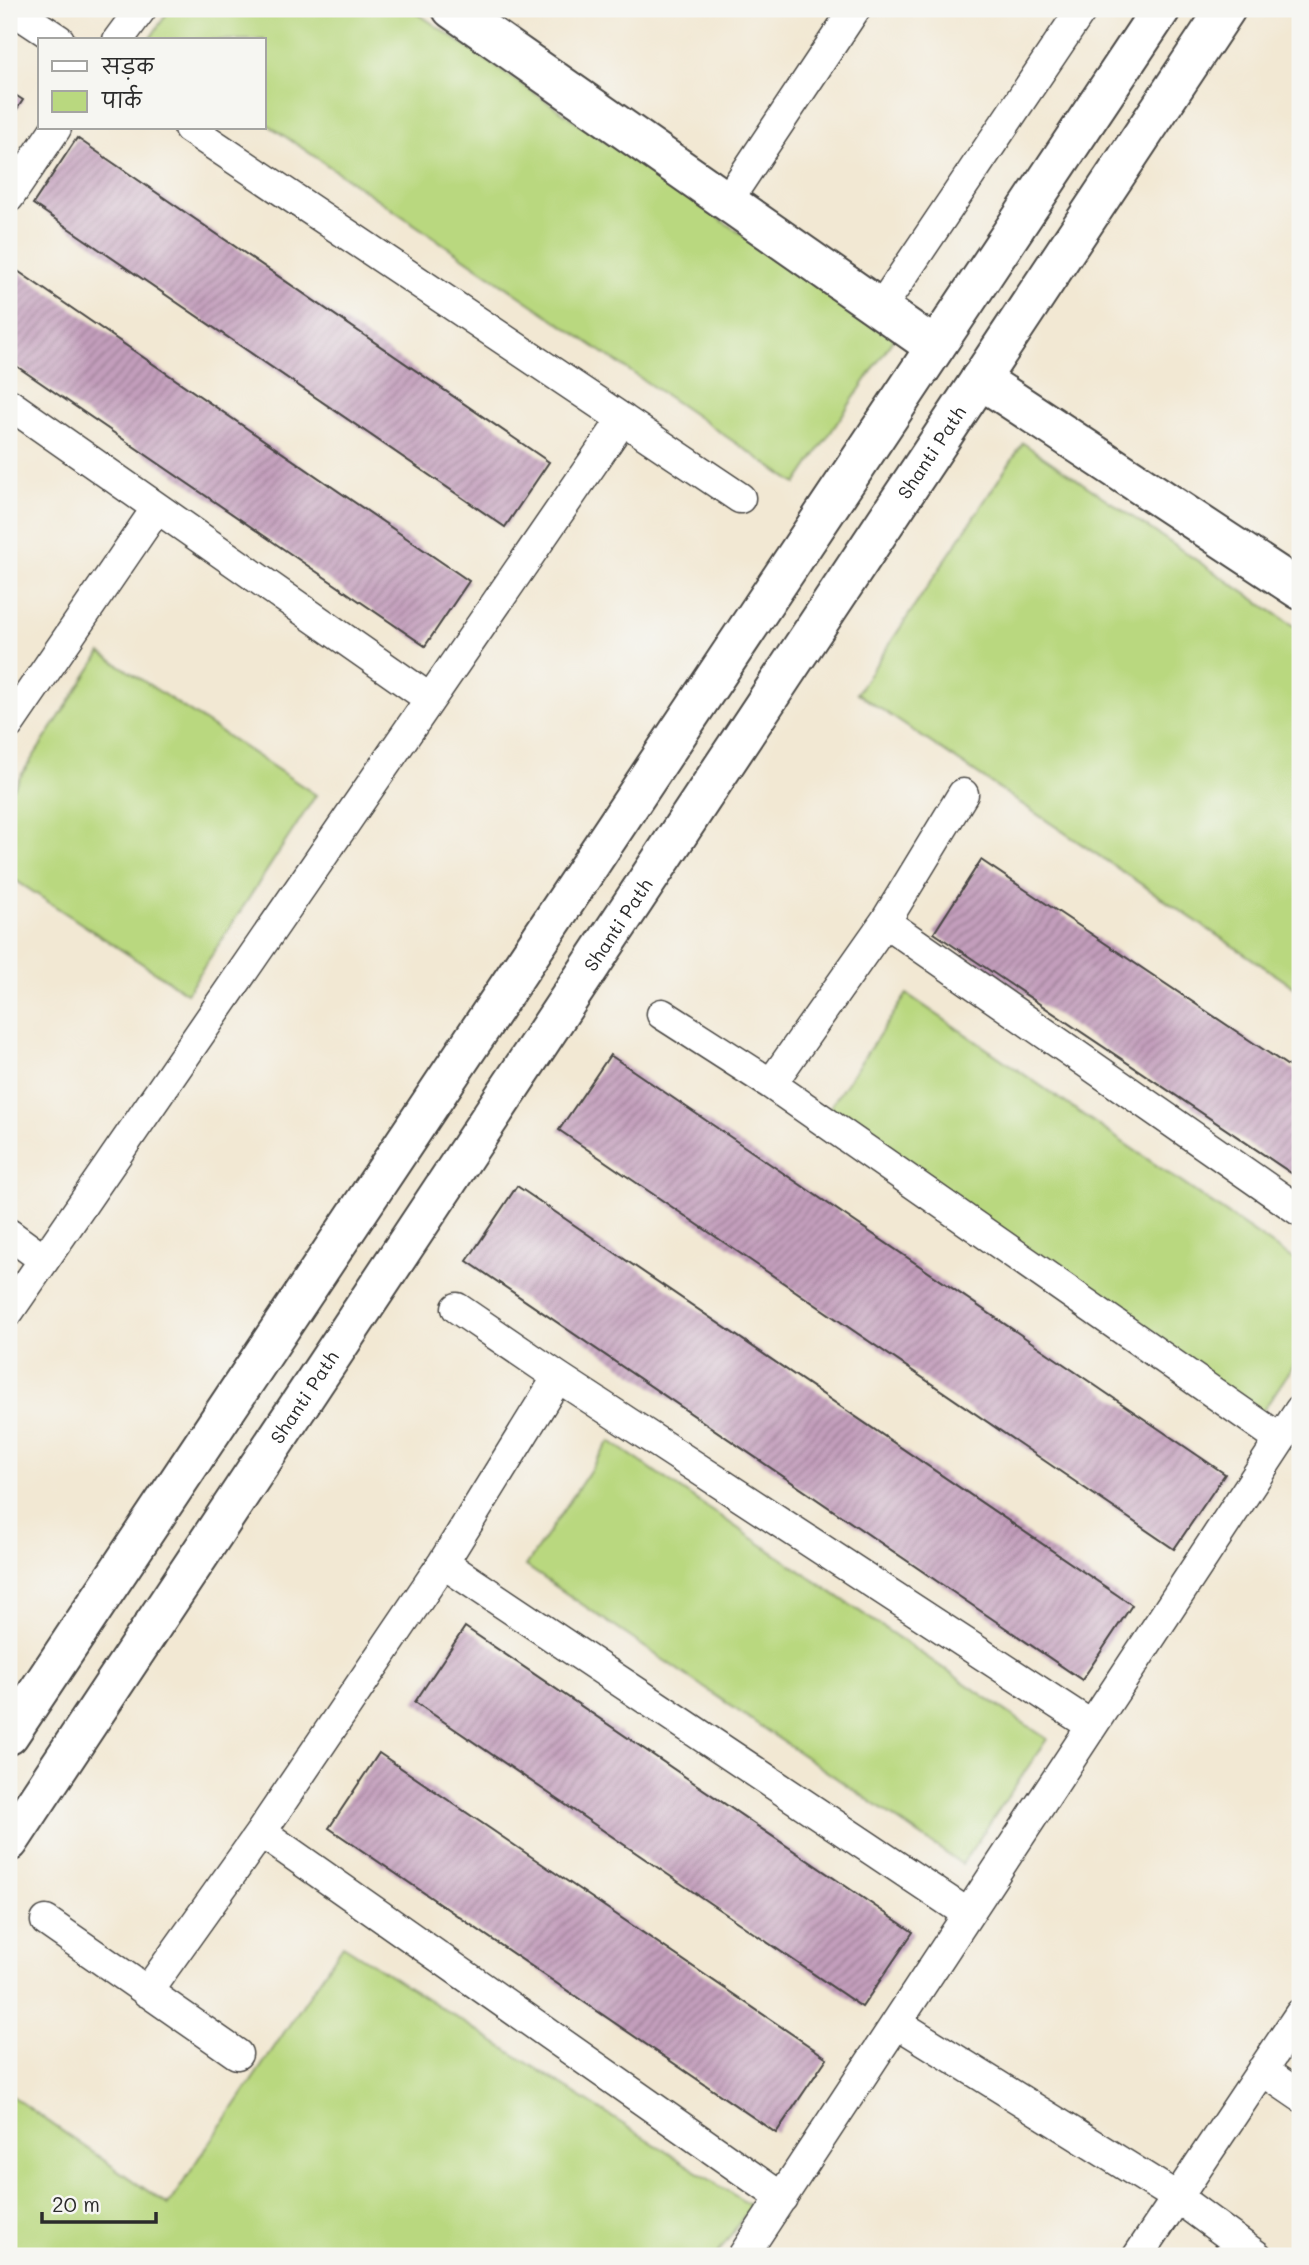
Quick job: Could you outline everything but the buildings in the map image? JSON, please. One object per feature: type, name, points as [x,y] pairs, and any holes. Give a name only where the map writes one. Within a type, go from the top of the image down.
[{"type":"main road","points":[[452,9],[935,347]]},
{"type":"main road","points":[[9,1735],[1161,9]]},
{"type":"main road","name":"Shanti Path","points":[[9,1842],[1226,9]]},
{"type":"main road","points":[[980,379],[1300,590]]},
{"type":"street","points":[[12,9],[56,38]]},
{"type":"street","points":[[119,38],[141,9]]},
{"type":"street","points":[[727,201],[855,9]]},
{"type":"street","points":[[880,309],[1082,9]]},
{"type":"street","points":[[9,197],[55,130]]},
{"type":"street","points":[[192,130],[740,498]]},
{"type":"street","points":[[9,404],[430,698]]},
{"type":"street","points":[[9,1311],[623,419]]},
{"type":"street","points":[[9,724],[157,508]]},
{"type":"street","points":[[771,1084],[885,922],[963,794]]},
{"type":"street","points":[[885,922],[1300,1211]]},
{"type":"street","points":[[663,1014],[771,1084],[1280,1439]]},
{"type":"street","points":[[9,1234],[43,1259]]},
{"type":"street","points":[[457,1308],[558,1377],[1092,1726]]},
{"type":"street","points":[[147,1992],[261,1832],[443,1563],[558,1377]]},
{"type":"street","points":[[743,2256],[1300,1410]]},
{"type":"street","points":[[443,1563],[968,1914]]},
{"type":"street","points":[[261,1832],[782,2198]]},
{"type":"street","points":[[46,1921],[237,2054]]},
{"type":"street","points":[[1138,2256],[1300,2014]]},
{"type":"street","points":[[897,2023],[1178,2198],[1257,2256]]},
{"type":"street","points":[[1262,2070],[1300,2096]]},
{"type":"green space","points":[[170,9],[411,9],[894,338],[796,484],[266,123],[266,38],[150,38]]},
{"type":"green space","points":[[1023,443],[1300,630],[1300,991],[857,693]]},
{"type":"green space","points":[[101,653],[316,795],[187,993],[9,876],[9,794]]},
{"type":"green space","points":[[907,994],[1300,1264],[1300,1356],[1258,1418],[822,1119]]},
{"type":"green space","points":[[610,1441],[1047,1739],[962,1864],[526,1566]]},
{"type":"green space","points":[[343,1945],[751,2206],[716,2256],[9,2256],[9,2094],[168,2205]]}]
